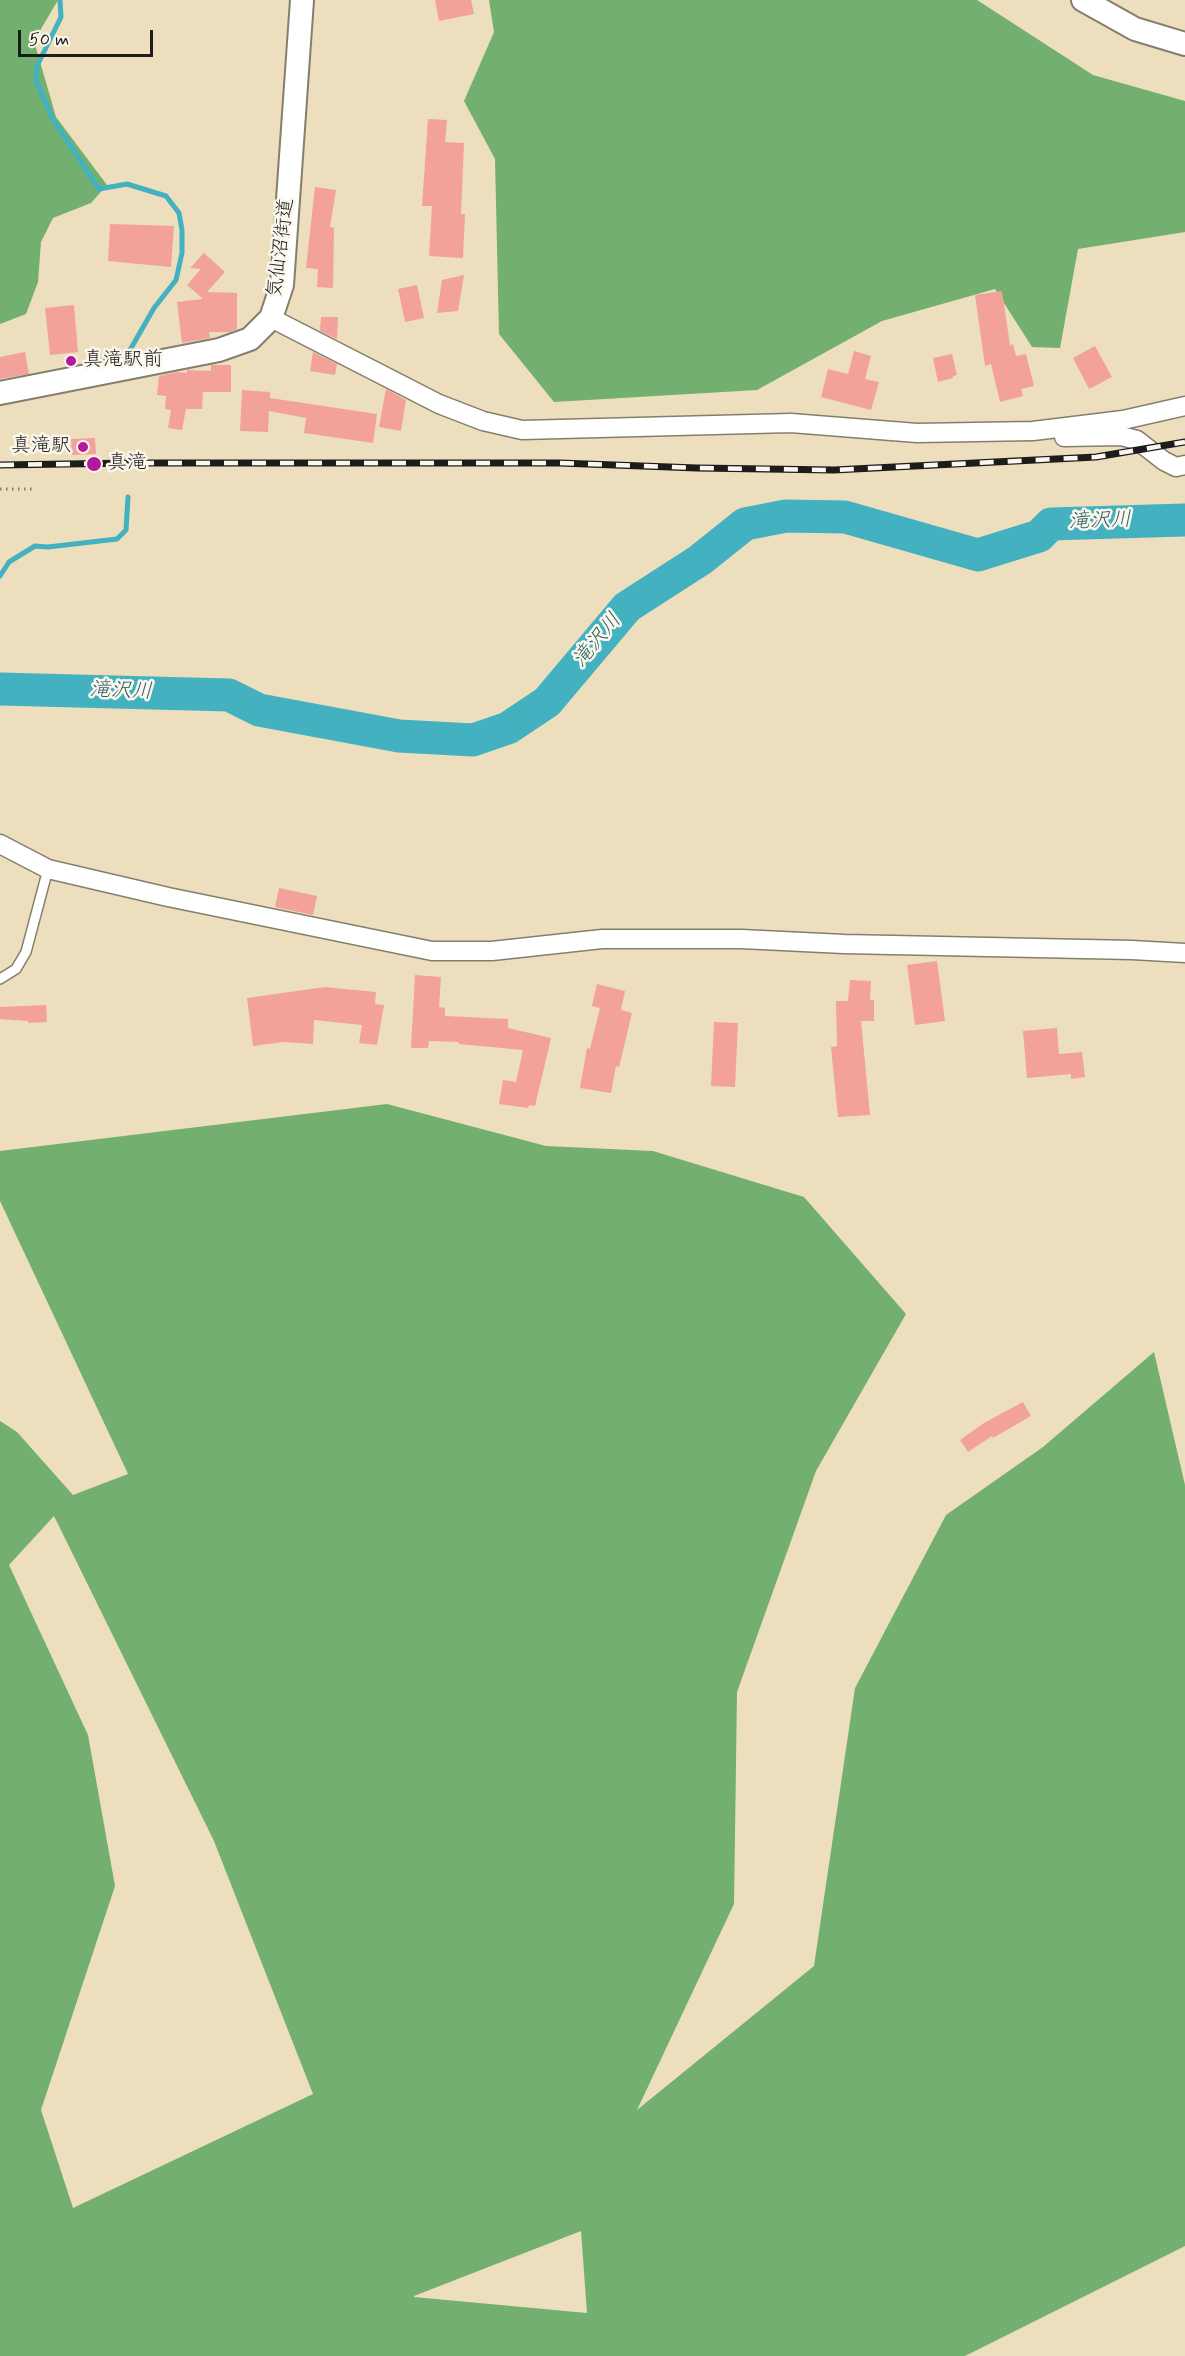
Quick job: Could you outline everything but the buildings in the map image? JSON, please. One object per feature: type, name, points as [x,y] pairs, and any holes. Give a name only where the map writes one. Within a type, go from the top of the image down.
[{"type":"street","name":"気仙沼街道","points":[[0,393],[219,350],[250,339],[271,318],[282,285],[284,267],[302,0]]},
{"type":"street","points":[[1083,0],[1135,29],[1185,44]]},
{"type":"street","points":[[271,318],[439,404],[483,421],[522,430],[791,423],[917,433],[1033,431],[1123,420],[1185,406]]},
{"type":"street","points":[[1033,431],[1054,437],[1121,436],[1137,440],[1164,461],[1176,467],[1185,465]]},
{"type":"street","points":[[0,844],[48,869],[168,897],[432,951],[492,951],[602,939],[741,939],[1185,953]]},
{"type":"lane","points":[[0,979],[16,969],[26,952],[48,869]]},
{"type":"path","points":[[0,489],[36,489]]},
{"type":"green space","points":[[0,0],[58,0],[34,41],[56,117],[107,185],[91,203],[53,218],[41,242],[38,282],[26,314],[0,324]]},
{"type":"green space","points":[[489,0],[977,0],[1093,75],[1185,101],[1185,232],[1078,249],[1060,348],[1032,347],[995,289],[882,321],[757,390],[554,402],[499,334],[495,159],[464,101],[494,32]]},
{"type":"green space","points":[[387,1104],[546,1146],[653,1151],[804,1197],[906,1314],[816,1471],[737,1692],[734,1904],[637,2110],[814,1966],[855,1688],[946,1515],[1043,1447],[1154,1352],[1185,1485],[1185,2246],[965,2356],[0,2356],[0,1421],[17,1432],[73,1495],[128,1474],[0,1201],[0,1151]],"holes":[[[54,1516],[214,1841],[313,2094],[73,2208],[41,2110],[115,1886],[88,1735],[9,1565]],[[581,2231],[587,2313],[414,2297],[414,2296]]]},
{"type":"waterway","points":[[60,0],[61,17],[37,66],[36,80],[52,118],[99,189],[127,184],[166,196],[179,213],[182,253],[176,280],[154,308],[126,357]]},
{"type":"waterway","points":[[0,576],[9,562],[35,546],[48,547],[117,539],[126,530],[128,497]]},
{"type":"waterway","name":"滝沢川","points":[[0,689],[229,695],[259,710],[399,736],[473,740],[508,728],[547,702],[627,607],[700,560],[745,524],[786,516],[845,517],[978,555],[1039,536],[1051,524],[1185,520]]},
{"type":"waterway","name":"滝沢川","points":[[0,682],[10,689]]},
{"type":"railway","points":[[0,465],[559,463],[834,470],[1096,457],[1185,442]]},
{"type":"place","name":"真滝駅前","points":[[71,361]]},
{"type":"place","name":"真滝駅","points":[[83,447]]},
{"type":"place","name":"真滝","points":[[94,464]]}]
